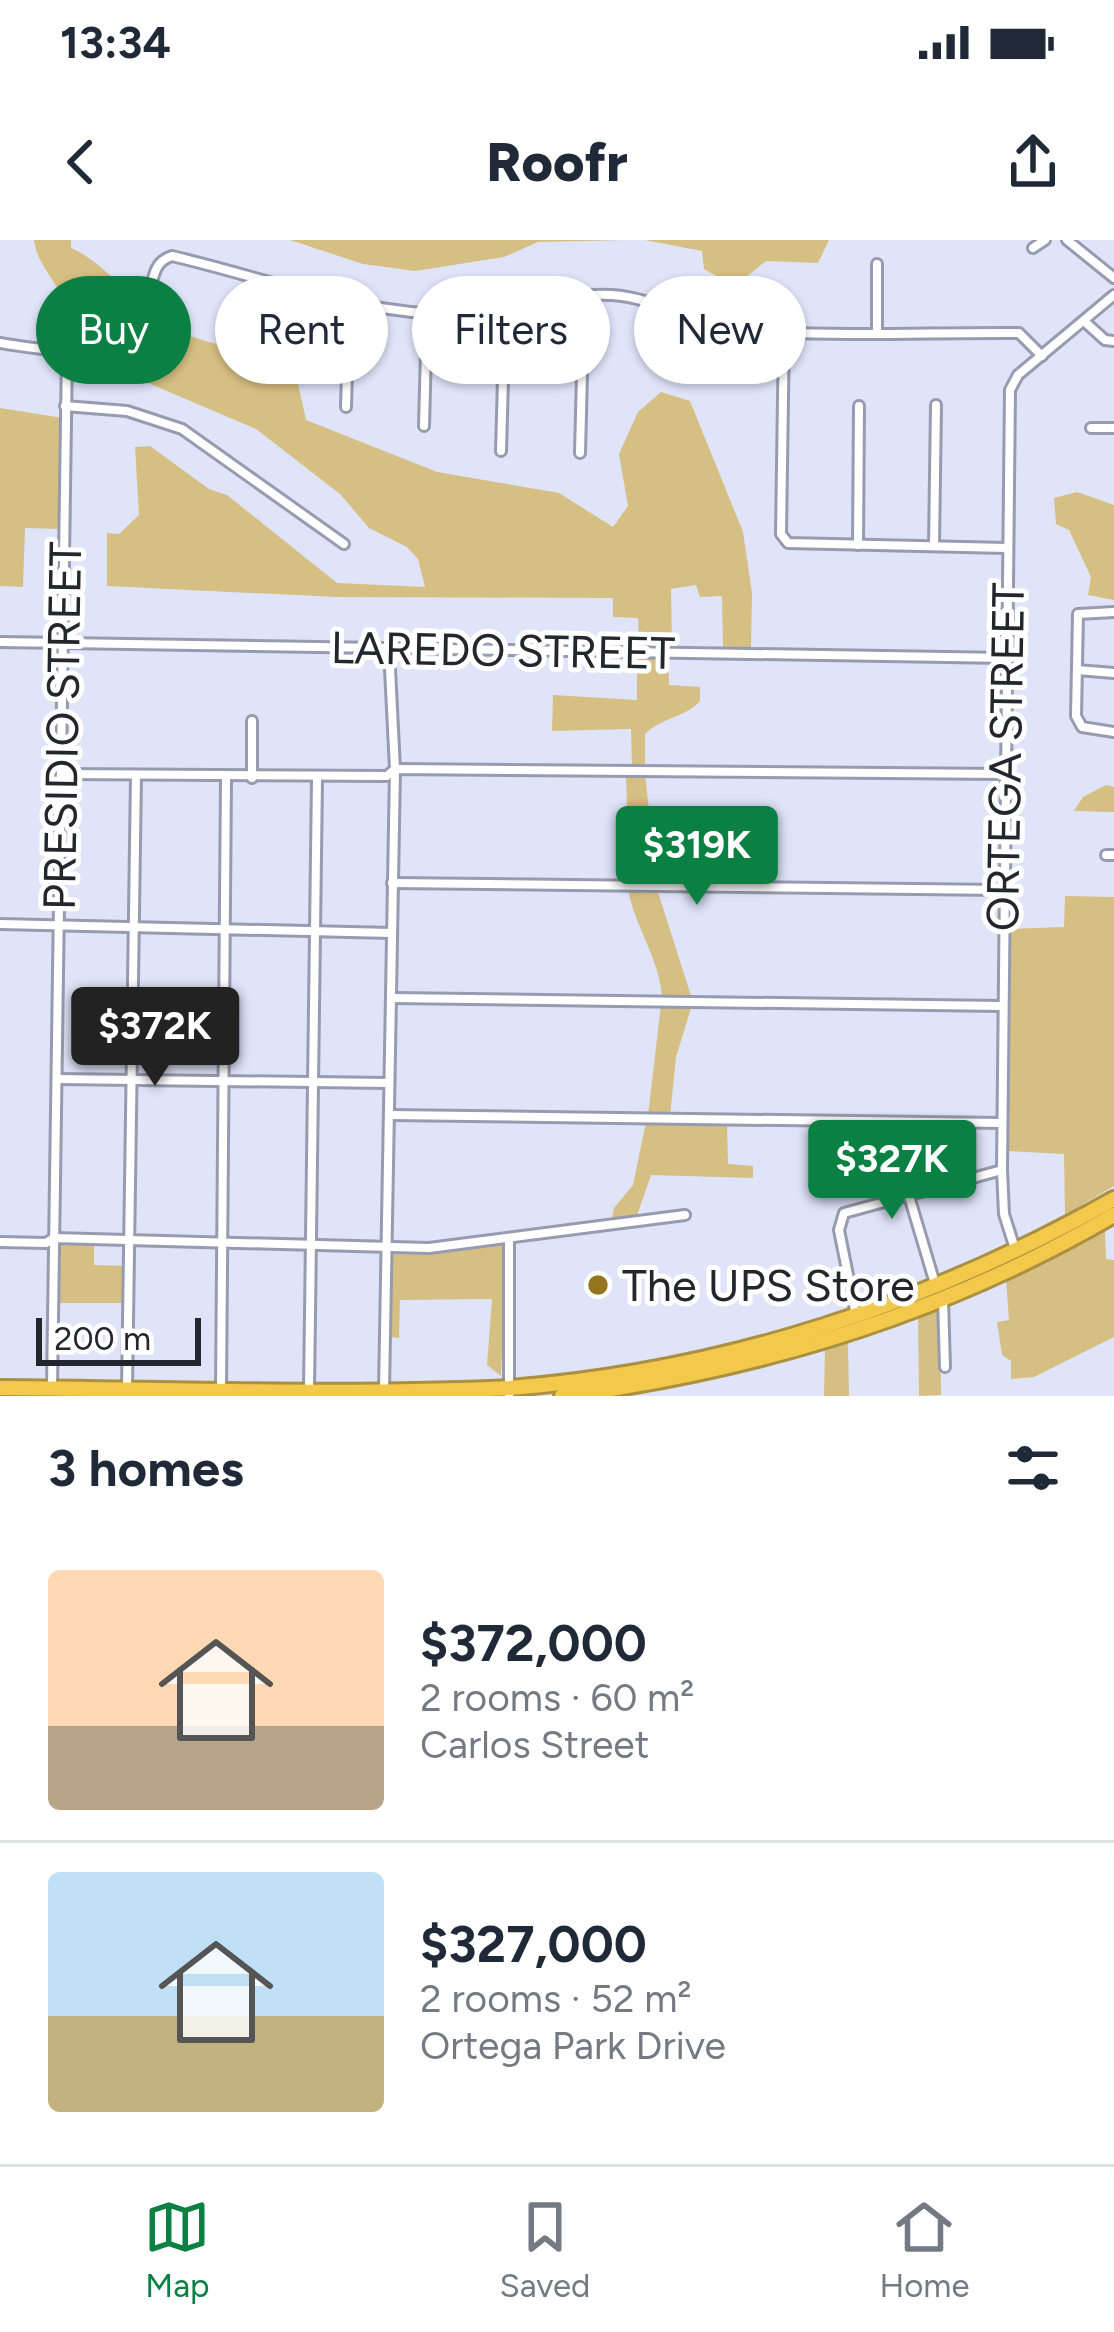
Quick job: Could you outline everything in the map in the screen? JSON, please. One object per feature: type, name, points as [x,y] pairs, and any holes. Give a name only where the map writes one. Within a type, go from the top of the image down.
[{"type":"highway","points":[[1020,1257],[1114,1199]]},
{"type":"highway","points":[[0,1385],[126,1393],[509,1392],[745,1356],[768,1358],[940,1293],[1114,1215]]},
{"type":"highway","points":[[562,1396],[745,1356],[775,1341],[940,1293]]},
{"type":"highway","points":[[768,1358],[775,1341]]},
{"type":"street","points":[[1033,248],[1045,240]]},
{"type":"street","points":[[1067,240],[1114,278]]},
{"type":"street","points":[[153,276],[158,263],[172,256],[246,276]]},
{"type":"street","points":[[877,264],[877,331]]},
{"type":"street","name":"ORTEGA STREET","points":[[1020,1257],[1004,1214],[1002,1170],[1010,385],[1114,295]]},
{"type":"street","points":[[1084,321],[1105,340],[1114,341]]},
{"type":"street","points":[[806,330],[1019,333],[1042,356]]},
{"type":"street","points":[[0,343],[36,348]]},
{"type":"street","name":"PRESIDIO STREET","points":[[52,1388],[66,384]]},
{"type":"street","points":[[346,407],[347,384]]},
{"type":"street","points":[[424,426],[425,384]]},
{"type":"street","points":[[502,451],[503,384]]},
{"type":"street","points":[[580,454],[582,384]]},
{"type":"street","points":[[783,384],[781,534],[792,544],[1007,548]]},
{"type":"street","points":[[934,546],[936,405]]},
{"type":"street","points":[[65,406],[128,411],[182,429],[344,544]]},
{"type":"street","points":[[858,545],[860,406]]},
{"type":"street","points":[[1091,428],[1114,428]]},
{"type":"street","points":[[1114,612],[1078,614],[1077,670],[1079,725],[1114,732]]},
{"type":"street","name":"LAREDO STREET","points":[[0,642],[1006,658]]},
{"type":"street","points":[[384,1393],[395,769],[389,649]]},
{"type":"street","points":[[1077,670],[1114,673]]},
{"type":"street","points":[[252,721],[252,778]]},
{"type":"street","points":[[62,774],[316,778],[387,776],[395,769],[1005,774]]},
{"type":"street","points":[[126,1393],[136,776]]},
{"type":"street","points":[[221,1390],[226,778]]},
{"type":"street","points":[[309,1392],[316,778]]},
{"type":"street","points":[[392,884],[1003,890]]},
{"type":"street","points":[[0,924],[392,933]]},
{"type":"street","points":[[392,998],[1003,1006]]},
{"type":"street","points":[[57,1079],[389,1083]]},
{"type":"street","points":[[390,1115],[1002,1123]]},
{"type":"street","points":[[856,1317],[841,1218],[855,1208],[1002,1170]]},
{"type":"street","points":[[909,1196],[940,1293],[945,1367]]},
{"type":"street","points":[[0,1241],[46,1243],[54,1238],[387,1248],[508,1240],[685,1214]]},
{"type":"street","points":[[508,1240],[509,1392]]},
{"type":"shaded area","points":[[34,240],[71,240],[71,248],[111,276],[49,276]]},
{"type":"shaded area","points":[[290,240],[626,240],[538,242],[504,257],[415,271],[363,264]]},
{"type":"shaded area","points":[[645,240],[829,240],[818,263],[766,261],[747,276],[716,276],[704,269],[702,251]]},
{"type":"shaded area","points":[[191,336],[215,344],[215,384],[298,384],[306,420],[437,472],[559,493],[613,527],[628,506],[619,454],[638,412],[661,392],[690,401],[743,532],[752,593],[751,648],[723,647],[722,596],[700,597],[696,585],[671,589],[672,646],[639,645],[638,618],[613,617],[613,598],[337,597],[107,586],[107,533],[119,534],[139,515],[135,447],[150,446],[209,489],[227,495],[337,583],[425,587],[418,559],[407,547],[369,528],[340,494],[256,429],[150,384],[191,384]]},
{"type":"shaded area","points":[[0,408],[63,418],[61,529],[25,528],[23,587],[0,586]]},
{"type":"shaded area","points":[[1077,492],[1114,505],[1114,600],[1088,595],[1091,577],[1069,530],[1056,524],[1054,498]]},
{"type":"shaded area","points":[[637,656],[668,656],[669,685],[700,687],[700,701],[694,707],[645,734],[645,768],[632,767],[631,729],[552,731],[553,695],[637,700]]},
{"type":"shaded area","points":[[626,774],[645,774],[657,883],[629,883]]},
{"type":"shaded area","points":[[1106,785],[1114,787],[1114,812],[1074,811],[1083,797]]},
{"type":"shaded area","points":[[628,889],[657,889],[692,999],[662,998]]},
{"type":"shaded area","points":[[1065,896],[1114,897],[1114,1186],[1065,1215],[1064,1154],[1006,1151],[1006,929],[1064,927]]},
{"type":"shaded area","points":[[661,1005],[692,1005],[676,1057],[670,1116],[648,1115]]},
{"type":"shaded area","points":[[646,1122],[727,1123],[728,1164],[753,1166],[753,1178],[651,1175],[636,1218],[611,1223],[614,1208],[633,1185]]},
{"type":"shaded area","points":[[1105,1231],[1106,1259],[1114,1260],[1114,1337],[1034,1377],[1011,1379],[1011,1361],[1002,1355],[997,1322],[1009,1320],[1006,1280]]},
{"type":"shaded area","points":[[57,1241],[94,1242],[94,1265],[128,1266],[127,1303],[56,1303]]},
{"type":"shaded area","points":[[506,1244],[501,1376],[487,1365],[492,1299],[400,1300],[399,1338],[391,1337],[391,1251]]},
{"type":"shaded area","points":[[940,1308],[941,1395],[919,1396],[918,1317]]},
{"type":"shaded area","points":[[848,1342],[849,1396],[824,1396],[825,1349]]},
{"type":"place","name":"The UPS Store","points":[[598,1285]]}]
